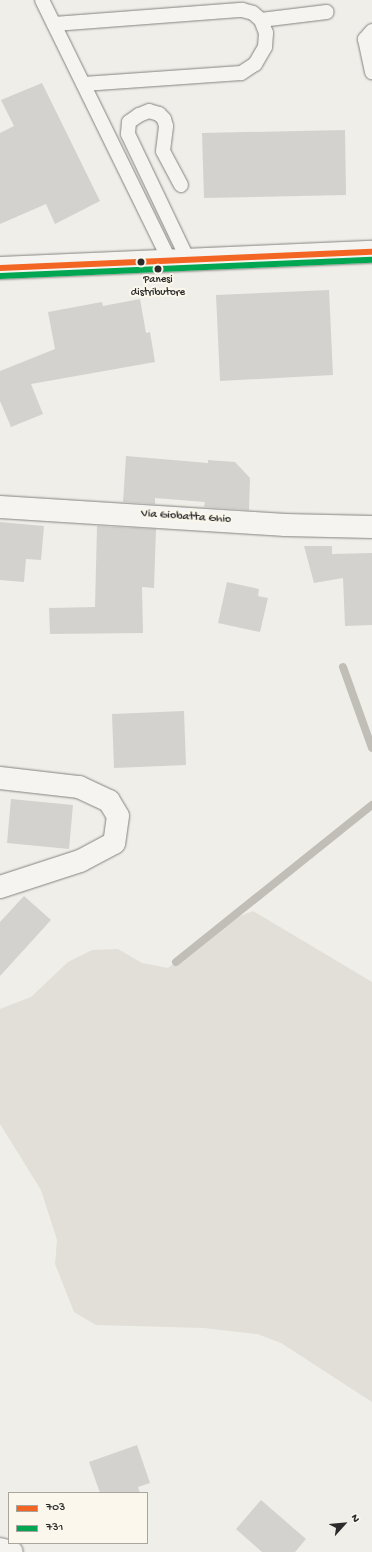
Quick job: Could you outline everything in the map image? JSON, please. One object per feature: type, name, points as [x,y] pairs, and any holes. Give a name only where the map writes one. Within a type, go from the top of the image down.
[{"type":"street","points":[[0,268],[372,252]]},
{"type":"street","name":"Via Giobatta Ghio","points":[[0,507],[286,525],[372,527]]},
{"type":"street","points":[[0,778],[80,787],[109,801],[118,816],[114,843],[80,861],[0,887]]},
{"type":"street","points":[[0,1549],[12,1552]]},
{"type":"lane","points":[[42,0],[84,84],[179,260]]},
{"type":"lane","points":[[54,24],[242,10],[253,13],[260,20],[266,32],[265,46],[255,64],[241,73],[84,84]]},
{"type":"lane","points":[[260,20],[327,12]]},
{"type":"lane","points":[[372,31],[366,39],[372,72]]},
{"type":"lane","points":[[179,260],[128,134],[130,122],[139,114],[149,111],[159,114],[164,119],[166,126],[163,151],[181,185]]},
{"type":"shaded area","points":[[253,911],[372,982],[372,1402],[281,1343],[257,1334],[204,1328],[96,1325],[74,1312],[55,1264],[57,1240],[41,1190],[0,1124],[0,1009],[31,997],[68,962],[92,950],[118,949],[142,963],[168,968],[230,920]]},
{"type":"building","points":[[42,83],[100,201],[55,224],[46,204],[0,224],[0,133],[14,126],[1,100]]},
{"type":"building","points":[[345,130],[346,195],[204,198],[202,133]]},
{"type":"building","points":[[329,290],[333,375],[220,381],[216,295]]},
{"type":"building","points":[[140,299],[146,333],[150,332],[155,362],[31,384],[43,414],[11,427],[0,401],[0,371],[55,349],[48,312],[102,302],[103,306]]},
{"type":"building","points":[[126,456],[208,463],[208,460],[235,462],[250,478],[249,510],[204,507],[205,502],[155,498],[155,504],[123,502]]},
{"type":"building","points":[[0,522],[44,526],[41,560],[26,559],[24,582],[0,580]]},
{"type":"building","points":[[97,526],[156,529],[154,588],[142,587],[143,633],[50,634],[49,608],[95,607]]},
{"type":"building","points":[[304,546],[332,546],[332,554],[372,553],[372,625],[345,626],[343,578],[314,583]]},
{"type":"building","points":[[227,582],[259,589],[258,596],[268,598],[260,632],[218,623]]},
{"type":"building","points":[[184,711],[186,765],[114,768],[112,714]]},
{"type":"building","points":[[11,799],[73,805],[69,849],[7,843]]},
{"type":"building","points":[[24,896],[51,920],[0,976],[0,922]]},
{"type":"building","points":[[137,1445],[150,1483],[138,1487],[140,1492],[100,1492],[89,1462]]},
{"type":"building","points":[[261,1500],[306,1539],[295,1552],[262,1552],[236,1529]]},
{"type":"waterway","points":[[343,667],[372,748]]},
{"type":"waterway","points":[[176,962],[372,805]]},
{"type":"transit line","name":"703","points":[[0,268],[372,252]]},
{"type":"transit line","name":"731","points":[[0,276],[372,260]]},
{"type":"place","name":"Panesi distributore","points":[[158,269]]}]
